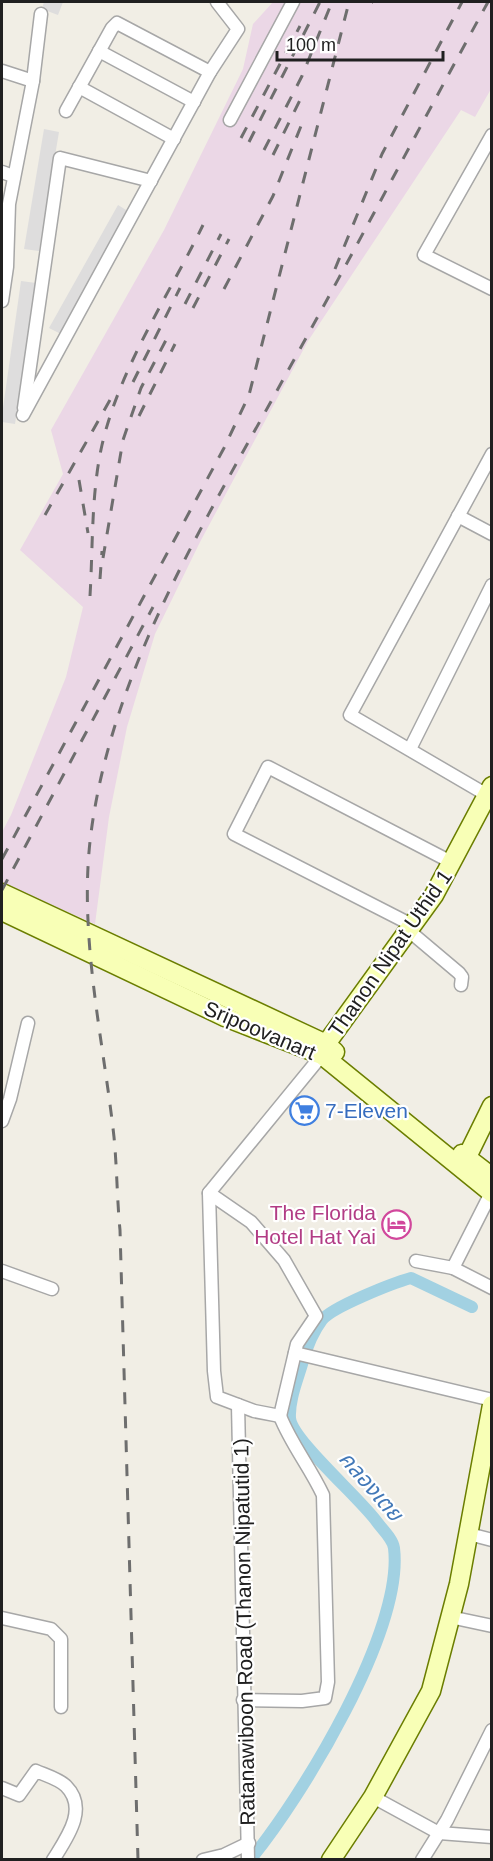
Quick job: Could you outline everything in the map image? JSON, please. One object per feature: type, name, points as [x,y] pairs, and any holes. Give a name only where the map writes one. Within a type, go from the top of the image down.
[{"type":"main road","name":"Thanon Nipat Uthid 1","points":[[324,1049],[434,895],[453,863],[489,790]]},
{"type":"main road","name":"Sripoovanart","points":[[2,893],[324,1049],[464,1164],[491,1193]]},
{"type":"main road","name":"Sripoovanart","points":[[2,910],[225,1017],[324,1049]]},
{"type":"main road","points":[[464,1164],[492,1107]]},
{"type":"main road","name":"Sripoovanart","points":[[464,1164],[492,1177]]},
{"type":"main road","points":[[331,1860],[373,1797],[431,1692],[469,1534],[492,1405]]},
{"type":"street","points":[[152,181],[60,158],[23,415],[114,252],[152,181],[174,139],[210,72],[238,29],[217,2]]},
{"type":"street","points":[[230,120],[293,2]]},
{"type":"street","points":[[2,302],[9,204],[7,174],[33,81],[42,14]]},
{"type":"street","points":[[66,111],[112,28],[120,24],[210,72]]},
{"type":"street","points":[[99,51],[194,102]]},
{"type":"street","points":[[2,71],[33,81]]},
{"type":"street","points":[[79,87],[174,139]]},
{"type":"street","points":[[492,135],[424,255],[492,289]]},
{"type":"street","points":[[489,790],[350,715],[492,454]]},
{"type":"street","points":[[458,516],[492,534]]},
{"type":"street","points":[[410,749],[492,585]]},
{"type":"street","points":[[453,863],[268,767],[234,834],[410,927],[459,973],[462,977],[461,985]]},
{"type":"street","points":[[2,1121],[10,1099],[27,1023]]},
{"type":"street","points":[[243,1700],[302,1701],[325,1698],[328,1682],[323,1495],[311,1471],[290,1442],[280,1416],[297,1344],[316,1316],[284,1260],[251,1222],[209,1193],[324,1049]]},
{"type":"street","name":"Ratanawiboon Road (Thanon Nipatutid 1)","points":[[209,1193],[214,1371],[217,1397],[254,1411],[280,1416]]},
{"type":"street","points":[[453,1268],[491,1193]]},
{"type":"street","points":[[416,1261],[453,1268],[492,1288]]},
{"type":"street","points":[[2,1271],[52,1289]]},
{"type":"street","points":[[295,1353],[492,1400]]},
{"type":"street","name":"Ratanawiboon Road (Thanon Nipatutid 1)","points":[[238,1405],[248,1860]]},
{"type":"street","points":[[469,1534],[492,1540]]},
{"type":"street","points":[[450,1617],[492,1626]]},
{"type":"street","points":[[2,1618],[51,1629],[61,1639],[62,1707]]},
{"type":"street","points":[[422,1860],[439,1833],[492,1730]]},
{"type":"street","points":[[2,1788],[19,1795],[36,1771],[66,1786],[74,1800],[76,1818],[70,1833],[53,1860]]},
{"type":"street","points":[[373,1797],[439,1833],[492,1838]]},
{"type":"street","points":[[203,1860],[224,1855],[249,1844]]},
{"type":"shaded area","points":[[44,2],[63,2],[58,15],[42,9]]},
{"type":"shaded area","points":[[273,2],[491,2],[491,89],[475,117],[461,110],[308,341],[200,542],[155,634],[127,727],[109,817],[95,924],[2,883],[2,832],[11,815],[66,677],[83,607],[20,550],[63,474],[51,430],[164,230],[243,69],[253,24]]},
{"type":"shaded area","points":[[44,129],[59,132],[39,251],[24,249]]},
{"type":"shaded area","points":[[118,205],[131,213],[63,335],[49,328]]},
{"type":"shaded area","points":[[21,281],[36,283],[15,424],[2,422],[2,415]]},
{"type":"waterway","name":"คลองเตย","points":[[250,1860],[296,1796],[345,1711],[367,1666],[383,1622],[393,1582],[394,1548],[390,1538],[369,1512],[314,1455],[294,1428],[290,1418],[292,1396],[308,1345],[322,1320],[328,1315],[364,1296],[411,1278],[472,1307]]},
{"type":"railway","points":[[249,142],[320,2]]},
{"type":"railway","points":[[264,150],[302,76],[332,2]]},
{"type":"railway","points":[[2,859],[224,448],[249,395],[349,2]]},
{"type":"railway","points":[[335,269],[382,154],[462,2]]},
{"type":"railway","points":[[138,1860],[120,1230],[114,1137],[94,985],[88,909],[91,833],[102,771],[119,712],[141,653],[195,540],[488,2]]},
{"type":"railway","points":[[241,138],[300,26]]},
{"type":"railway","points":[[273,155],[301,98]]},
{"type":"railway","points":[[224,289],[273,196],[301,126]]},
{"type":"railway","points":[[90,596],[96,482],[102,445],[110,416],[120,388],[146,333],[203,225]]},
{"type":"railway","points":[[185,304],[221,234]]},
{"type":"railway","points":[[193,308],[229,239]]},
{"type":"railway","points":[[133,382],[180,288]]},
{"type":"railway","points":[[103,558],[123,440],[141,388],[166,340]]},
{"type":"railway","points":[[139,416],[175,344]]},
{"type":"railway","points":[[45,515],[110,400]]},
{"type":"railway","points":[[79,480],[88,533]]},
{"type":"railway","points":[[100,579],[102,551]]},
{"type":"railway","points":[[2,890],[153,607]]},
{"type":"place","name":"7-Eleven","points":[[304,1110]]},
{"type":"place","name":"The Florida Hotel Hat Yai","points":[[397,1224]]}]
